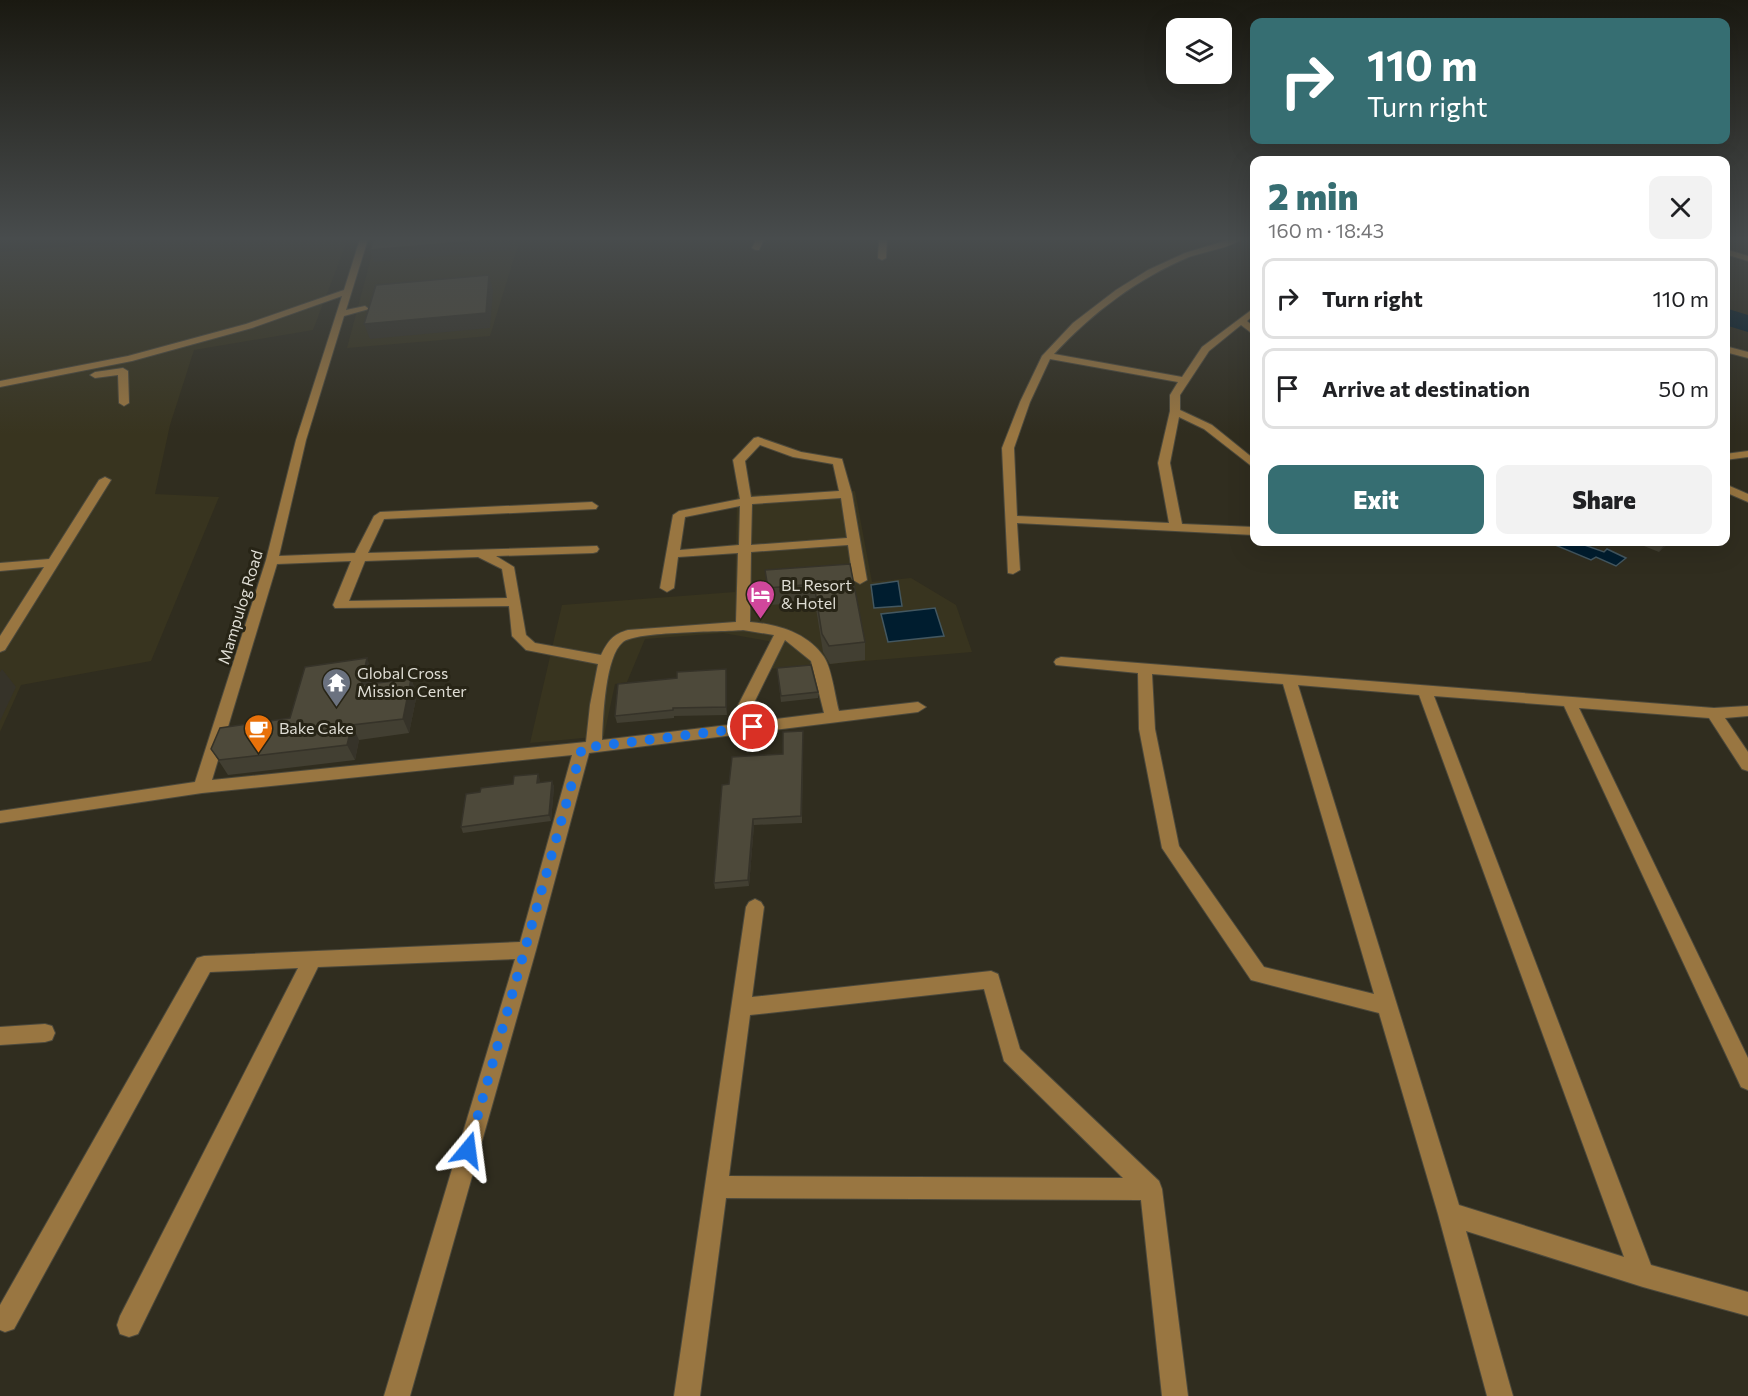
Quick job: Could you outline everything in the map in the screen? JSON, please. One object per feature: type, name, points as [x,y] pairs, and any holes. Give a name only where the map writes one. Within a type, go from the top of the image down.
[{"type":"street","points":[[0,384],[129,359],[249,326],[311,304]]},
{"type":"street","name":"Mampulog Road","points":[[202,787],[272,560],[301,440],[342,304]]},
{"type":"street","points":[[1013,570],[1008,448],[1025,402],[1047,356],[1076,325],[1103,304]]},
{"type":"street","points":[[339,314],[365,309]]},
{"type":"street","points":[[1176,526],[1164,463],[1175,411],[1175,395],[1205,349],[1250,314]]},
{"type":"street","points":[[1241,320],[1250,328]]},
{"type":"street","points":[[1730,350],[1748,355]]},
{"type":"street","points":[[1047,356],[1184,380]]},
{"type":"street","points":[[44,375],[45,382],[123,371],[124,403]]},
{"type":"street","points":[[1175,411],[1208,427],[1250,462]]},
{"type":"street","points":[[743,626],[746,501],[739,460],[758,440],[783,451],[811,459],[838,461],[846,494],[860,580]]},
{"type":"street","points":[[1730,456],[1748,454]]},
{"type":"street","points":[[0,647],[105,480]]},
{"type":"street","points":[[1730,490],[1748,498]]},
{"type":"street","points":[[667,588],[679,515],[746,501],[846,494]]},
{"type":"street","points":[[515,602],[340,605],[360,556],[380,516],[592,506]]},
{"type":"street","points":[[1012,519],[1250,531]]},
{"type":"street","points":[[672,554],[854,541]]},
{"type":"street","points":[[272,560],[593,549]]},
{"type":"street","points":[[480,554],[508,567],[519,636],[531,647],[605,661]]},
{"type":"street","points":[[0,567],[54,562]]},
{"type":"street","points":[[397,1396],[588,747],[605,661],[612,646],[620,637],[644,633],[743,626],[769,628],[796,639],[818,659],[833,717]]},
{"type":"street","points":[[734,729],[782,633]]},
{"type":"street","points":[[1061,662],[1714,713],[1748,711]]},
{"type":"street","points":[[1145,669],[1147,729],[1171,848],[1258,974],[1388,1006]]},
{"type":"street","points":[[1290,681],[1450,1214],[1500,1396]]},
{"type":"street","points":[[1425,691],[1643,1275]]},
{"type":"street","points":[[1569,702],[1748,1080]]},
{"type":"street","points":[[0,817],[202,787],[588,747],[918,707]]},
{"type":"street","points":[[1714,713],[1748,765]]},
{"type":"street","points":[[687,1396],[756,907]]},
{"type":"street","points":[[4,1320],[204,964],[527,950]]},
{"type":"street","points":[[129,1325],[312,959]]},
{"type":"street","points":[[743,1007],[991,980],[1011,1054],[1151,1189],[1175,1396]]},
{"type":"street","points":[[0,1036],[45,1033]]},
{"type":"street","points":[[717,1187],[1151,1189]]},
{"type":"street","points":[[1450,1214],[1643,1275],[1748,1304]]},
{"type":"shaded area","points":[[0,304],[323,304],[313,330],[194,350],[170,425],[155,494],[219,497],[151,661],[21,685],[0,732]]},
{"type":"shaded area","points":[[359,304],[500,304],[490,336],[347,348]]},
{"type":"shaded area","name":"BL Resort & Hotel","points":[[855,491],[872,582],[911,578],[956,605],[972,652],[769,669],[779,643],[723,633],[645,639],[627,682],[615,684],[604,736],[530,743],[562,605],[735,592],[737,495]]},
{"type":"water","points":[[1557,546],[1587,546],[1604,552],[1607,549],[1626,558],[1616,566],[1596,557],[1591,560]]},
{"type":"water","points":[[898,581],[902,606],[874,608],[871,585]]},
{"type":"water","points":[[935,608],[944,636],[888,642],[881,614]]},
{"type":"building","points":[[370,304],[487,304],[486,313],[364,324]]},
{"type":"building","points":[[850,564],[865,642],[829,646],[822,634],[814,584],[768,588],[765,570]]},
{"type":"building","points":[[367,658],[361,685],[411,679],[403,719],[352,725],[347,745],[219,760],[211,749],[220,728],[290,718],[305,667]]},
{"type":"building","points":[[811,665],[818,692],[781,696],[777,668]]},
{"type":"building","points":[[726,669],[726,707],[673,708],[673,710],[615,716],[618,684],[677,678],[677,672]]},
{"type":"building","points":[[803,731],[801,816],[753,819],[748,880],[714,883],[722,785],[729,784],[732,757],[783,754],[783,732]]},
{"type":"building","points":[[538,774],[537,783],[552,781],[549,815],[461,827],[466,794],[480,792],[481,788],[513,784],[514,776]]},
{"type":"waterway","points":[[1730,318],[1748,324]]},
{"type":"place","name":"BL Resort & Hotel","points":[[760,620]]},
{"type":"place","name":"Global Cross Mission Center","points":[[336,708]]},
{"type":"place","name":"Bake Cake","points":[[258,754]]},
{"type":"route","points":[[468,1150],[527,950],[582,748],[753,727]]}]
